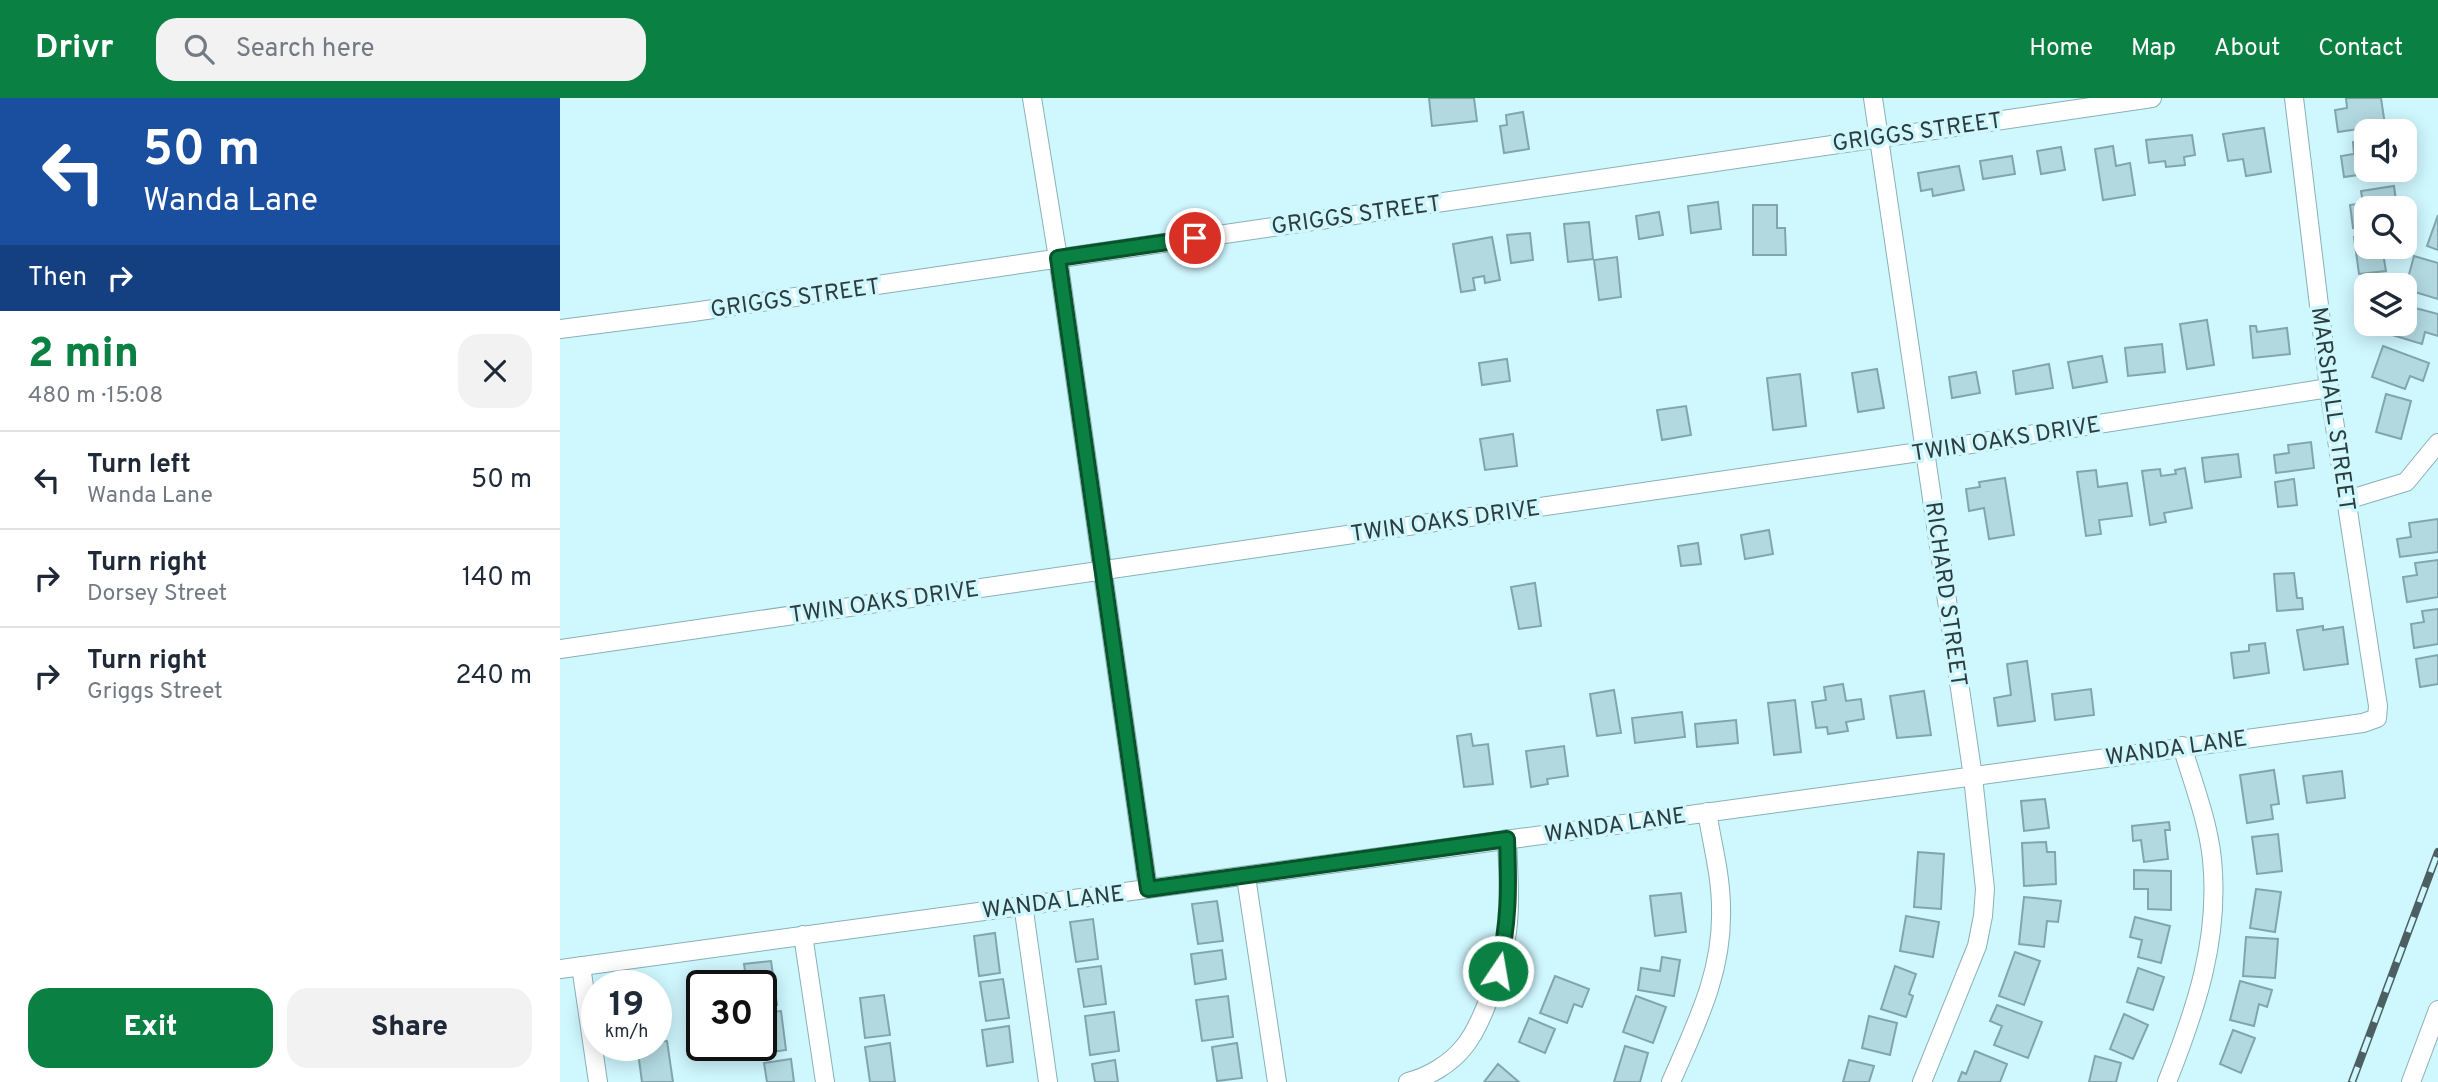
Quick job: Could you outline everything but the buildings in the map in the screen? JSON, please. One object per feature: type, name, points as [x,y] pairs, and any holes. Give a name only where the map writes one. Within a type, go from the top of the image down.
[{"type":"street","points":[[1032,98],[1058,258],[1148,889]]},
{"type":"street","name":"RICHARD STREET","points":[[1873,98],[1973,776],[1985,888],[1977,946],[1922,1082]]},
{"type":"street","name":"GRIGGS STREET","points":[[560,329],[2152,98]]},
{"type":"street","name":"MARSHALL STREET","points":[[2294,98],[2329,388],[2378,718]]},
{"type":"street","name":"TWIN OAKS DRIVE","points":[[560,649],[1926,451],[2329,388]]},
{"type":"street","points":[[2347,500],[2406,482],[2438,443]]},
{"type":"street","name":"WANDA LANE","points":[[560,969],[2363,723],[2378,718]]},
{"type":"street","points":[[2167,1082],[2193,1015],[2206,967],[2212,894],[2212,860],[2205,820],[2182,746]]},
{"type":"street","points":[[1671,1082],[1711,989],[1719,948],[1721,907],[1707,812]]},
{"type":"street","points":[[1408,1082],[1441,1067],[1463,1048],[1478,1024],[1498,971],[1507,932],[1507,839]]},
{"type":"street","points":[[1246,877],[1277,1082]]},
{"type":"street","points":[[1023,904],[1048,1082]]},
{"type":"street","points":[[803,935],[825,1082]]},
{"type":"street","points":[[581,966],[597,1082]]},
{"type":"street","points":[[2411,1082],[2438,1010]]},
{"type":"railway","points":[[2352,1082],[2438,852]]},
{"type":"route","points":[[1195,238],[1058,258],[1148,889],[1507,839],[1507,932],[1498,971]]}]
